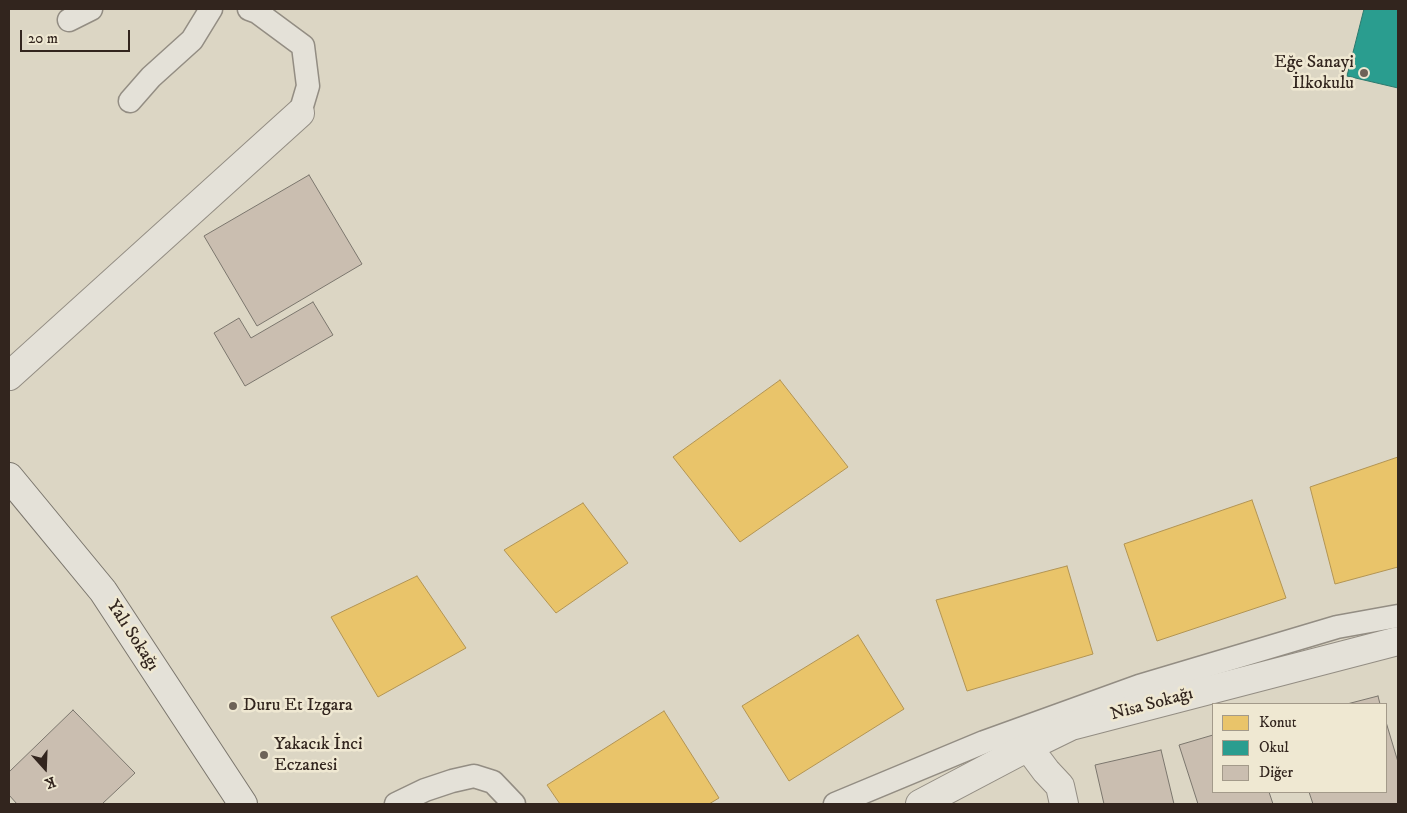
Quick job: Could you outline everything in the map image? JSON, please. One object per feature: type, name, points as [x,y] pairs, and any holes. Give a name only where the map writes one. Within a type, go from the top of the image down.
[{"type":"street","points":[[9,376],[300,113]]},
{"type":"street","name":"Yalı Sokağı","points":[[9,477],[103,591],[243,804]]},
{"type":"street","name":"Nisa Sokağı","points":[[920,804],[1028,746],[1071,726],[1398,641]]},
{"type":"street","points":[[1028,746],[1046,771],[1060,786],[1064,804]]},
{"type":"lane","points":[[69,20],[91,9]]},
{"type":"lane","points":[[130,102],[151,77],[192,40],[211,9]]},
{"type":"lane","points":[[249,9],[257,12],[303,46],[308,86],[300,113]]},
{"type":"lane","points":[[835,804],[984,742],[1139,686],[1337,627],[1398,616]]},
{"type":"lane","points":[[396,804],[425,790],[474,776],[493,782],[514,804]]},
{"type":"building: Konut","points":[[780,380],[848,467],[740,542],[673,457]]},
{"type":"building: Konut","points":[[1398,457],[1398,567],[1335,584],[1310,487]]},
{"type":"building: Konut","points":[[1252,500],[1286,598],[1157,641],[1124,544]]},
{"type":"building: Konut","points":[[583,503],[628,563],[556,613],[504,550]]},
{"type":"building: Konut","points":[[1067,566],[1093,654],[967,691],[936,600]]},
{"type":"building: Konut","points":[[417,576],[466,648],[378,697],[331,617]]},
{"type":"building: Konut","points":[[858,635],[904,709],[789,781],[742,706]]},
{"type":"building: Konut","points":[[664,711],[719,798],[709,804],[560,804],[547,785]]},
{"type":"building: Okul","points":[[1364,9],[1398,9],[1398,88],[1347,76]]},
{"type":"building: Diğer","points":[[309,175],[362,264],[257,326],[204,236]]},
{"type":"building: Diğer","points":[[313,302],[333,335],[245,386],[214,333],[239,318],[251,338]]},
{"type":"building: Diğer","points":[[1378,696],[1380,703],[1351,703]]},
{"type":"building: Diğer","points":[[73,710],[135,773],[102,804],[17,804],[9,795],[9,772]]},
{"type":"building: Diğer","points":[[1387,725],[1398,762],[1398,804],[1313,804],[1309,793],[1387,793]]},
{"type":"building: Diğer","points":[[1212,735],[1212,793],[1269,793],[1273,804],[1198,804],[1179,745]]},
{"type":"building: Diğer","points":[[1161,750],[1174,804],[1104,804],[1095,765]]},
{"type":"place","name":"Eğe Sanayi İlkokulu","points":[[1364,73]]},
{"type":"place","name":"Duru Et Izgara","points":[[233,706]]},
{"type":"place","name":"Yakacık İnci Eczanesi","points":[[264,755]]}]
